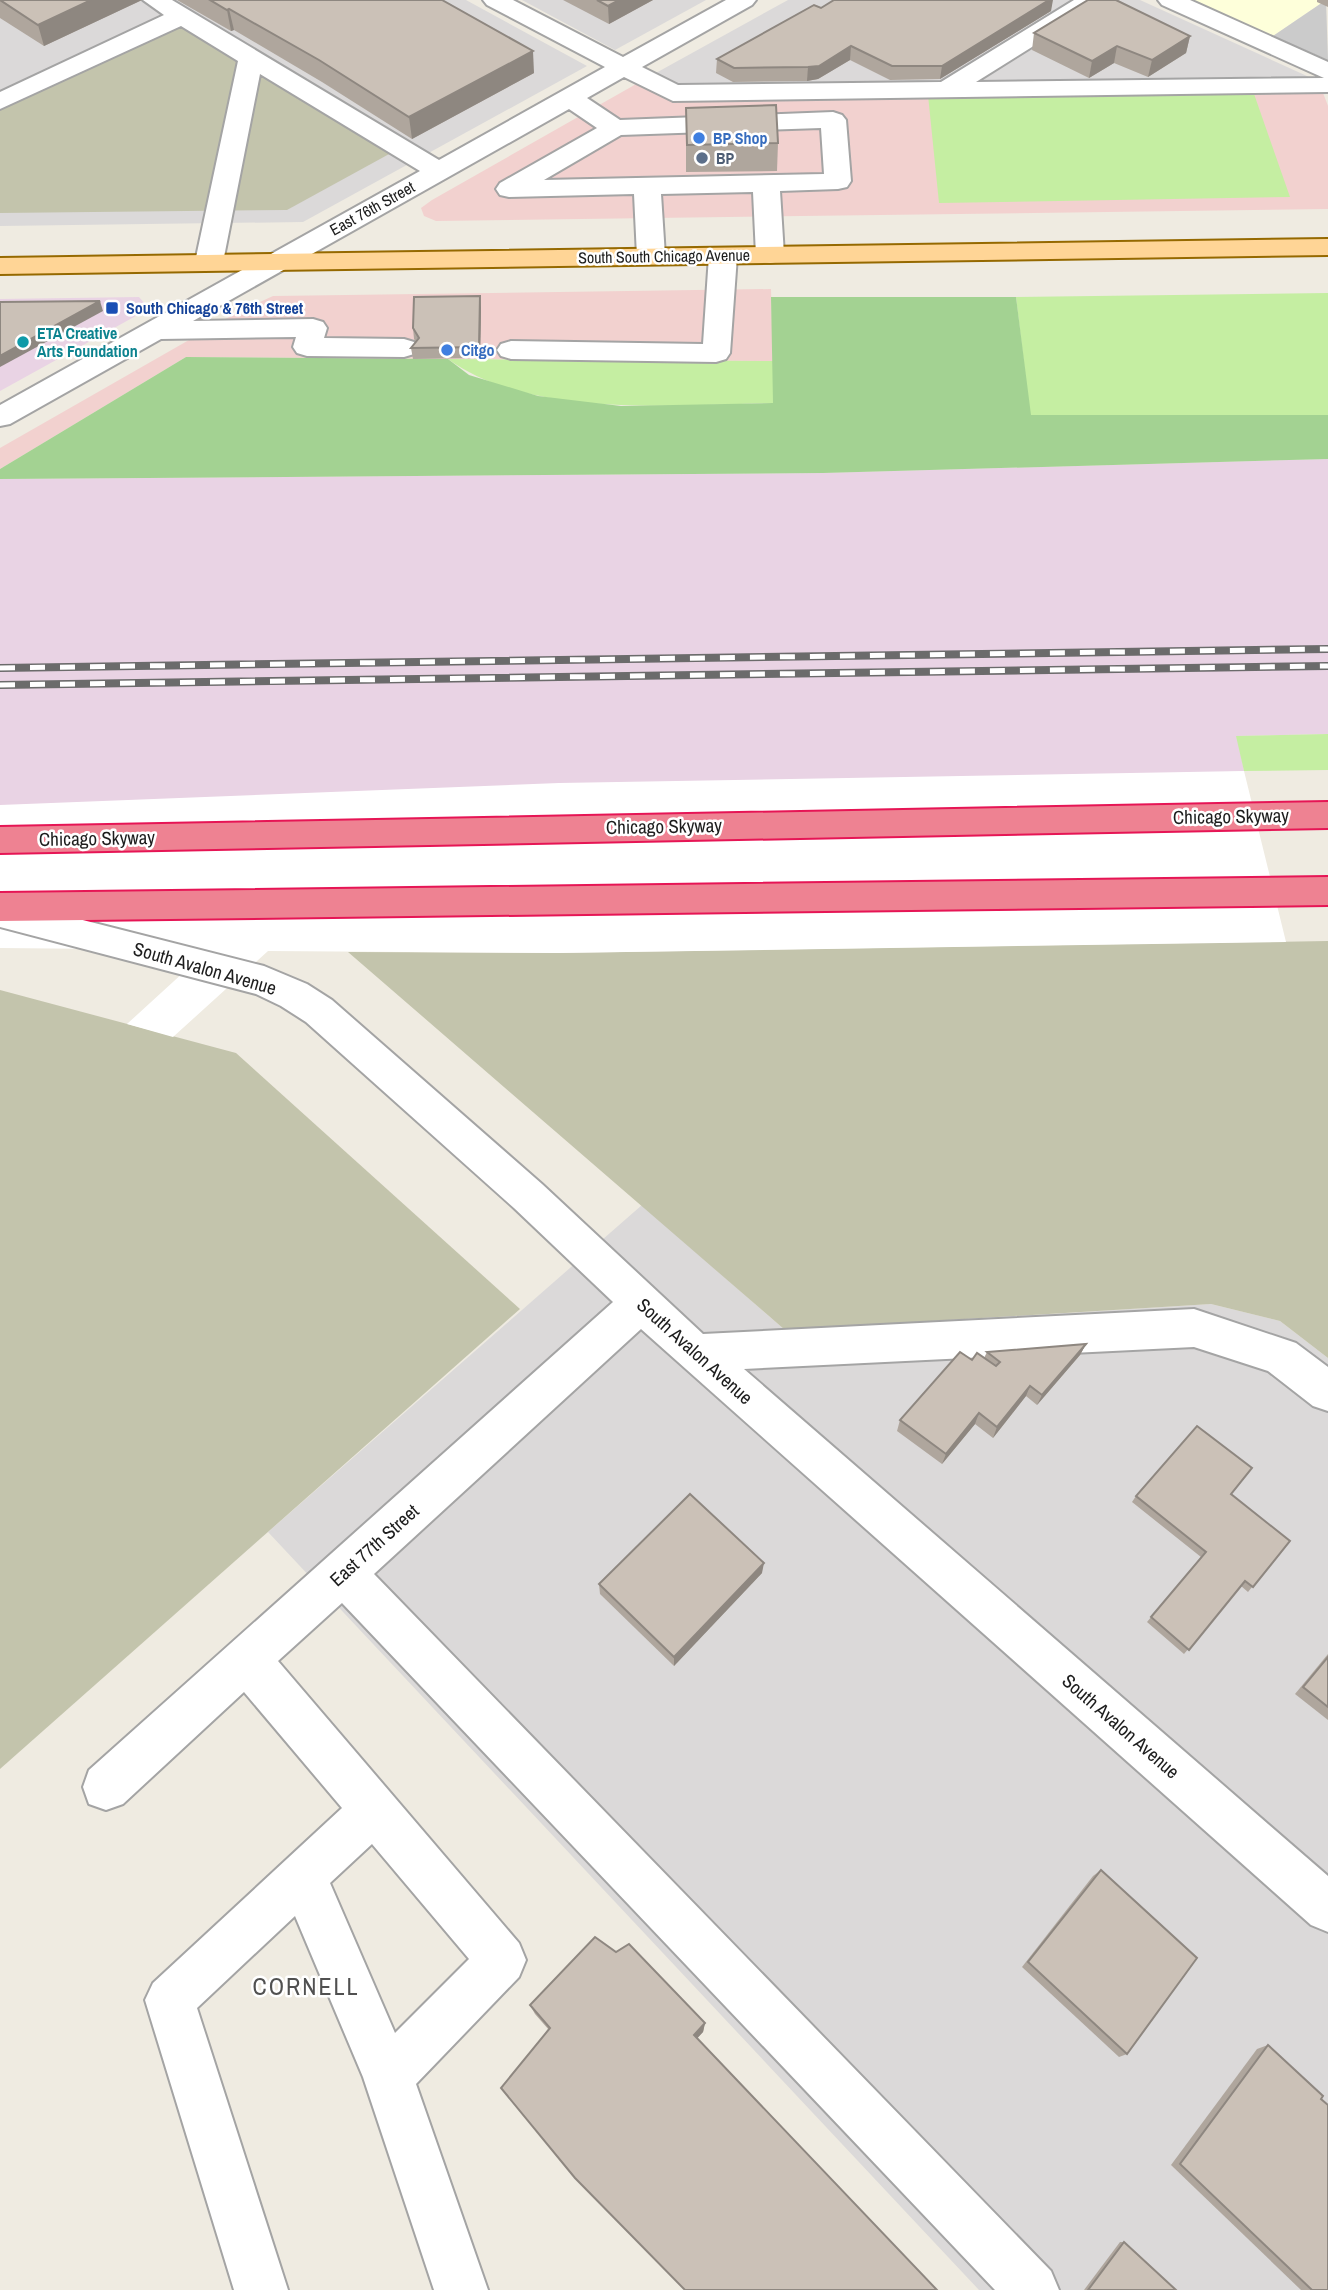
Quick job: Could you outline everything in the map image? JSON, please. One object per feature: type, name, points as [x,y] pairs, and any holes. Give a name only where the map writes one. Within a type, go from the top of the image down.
[{"type":"highway","name":"Chicago Skyway","points":[[0,840],[1328,815]]},
{"type":"highway","points":[[0,907],[1328,891]]},
{"type":"main road","name":"South South Chicago Avenue","points":[[0,266],[1328,247]]},
{"type":"street","points":[[155,0],[251,58],[450,165],[509,189],[838,181],[833,120],[615,128],[509,189]]},
{"type":"street","points":[[495,0],[673,93],[1328,85]]},
{"type":"street","name":"East 76th Street","points":[[0,416],[744,0]]},
{"type":"street","points":[[947,89],[1091,0]]},
{"type":"street","points":[[1170,0],[1328,71]]},
{"type":"street","points":[[0,101],[182,16]]},
{"type":"street","points":[[209,262],[251,58]]},
{"type":"street","points":[[569,98],[615,128]]},
{"type":"street","points":[[766,184],[770,255]]},
{"type":"street","points":[[647,186],[651,256]]},
{"type":"street","points":[[512,350],[716,354],[723,256]]},
{"type":"street","points":[[154,330],[313,328],[307,346],[404,348]]},
{"type":"street","name":"South Avalon Avenue","points":[[0,913],[264,981],[294,995],[340,1028],[528,1196],[695,1353],[1328,1908]]},
{"type":"street","name":"East 77th Street","points":[[106,1787],[642,1302]]},
{"type":"street","points":[[695,1353],[1194,1328],[1281,1356],[1328,1392]]},
{"type":"street","points":[[343,1573],[1032,2290]]},
{"type":"street","points":[[247,1660],[502,1961],[388,2076]]},
{"type":"street","points":[[261,2290],[170,2000],[375,1809]]},
{"type":"street","points":[[303,1877],[388,2076],[461,2290]]},
{"type":"shaded area","points":[[0,0],[466,0],[587,66],[303,222],[0,226]]},
{"type":"shaded area","points":[[522,0],[706,0],[615,50]]},
{"type":"shaded area","points":[[788,0],[1140,0],[1318,81],[673,93],[645,79]]},
{"type":"shaded area","points":[[1193,0],[1326,0],[1273,36]]},
{"type":"shaded area","points":[[1326,0],[1328,60],[1273,36]]},
{"type":"shaded area","points":[[181,23],[391,153],[287,210],[0,213],[0,107]]},
{"type":"shaded area","points":[[645,79],[673,93],[1320,85],[1328,106],[1328,209],[436,221],[424,216],[421,208],[432,200]]},
{"type":"shaded area","points":[[771,289],[773,361],[186,357],[0,469],[0,448],[238,312],[273,296]]},
{"type":"shaded area","points":[[139,297],[145,304],[143,312],[0,391],[0,299]]},
{"type":"shaded area","points":[[1328,459],[1328,734],[1237,736],[1244,771],[0,845],[0,479],[823,473]]},
{"type":"shaded area","points":[[1328,941],[1328,1358],[1280,1321],[1211,1304],[785,1330],[348,952],[558,953]]},
{"type":"shaded area","points":[[0,990],[236,1053],[520,1309],[0,1769]]},
{"type":"shaded area","points":[[642,1205],[785,1330],[1211,1304],[1280,1321],[1328,1358],[1328,2290],[979,2290],[268,1532]]},
{"type":"green space","points":[[1253,91],[1290,197],[939,203],[928,95]]},
{"type":"green space","points":[[1328,293],[1328,415],[1030,415],[1016,297]]},
{"type":"green space","points":[[771,297],[1016,297],[1031,415],[1328,415],[1328,459],[823,473],[0,479],[0,469],[186,357],[448,359],[469,375],[538,396],[621,406],[773,403]]},
{"type":"green space","points":[[448,359],[773,361],[774,403],[649,406],[561,400],[520,391],[482,378]]},
{"type":"green space","points":[[1328,734],[1328,770],[1244,771],[1236,736]]},
{"type":"pier","points":[[1244,771],[1286,942],[558,953],[268,951],[173,1037],[127,1024],[208,950],[0,948],[0,805],[559,783]]},
{"type":"building","points":[[0,0],[91,0],[38,25]]},
{"type":"building","points":[[210,0],[442,0],[533,51],[409,117],[319,60]]},
{"type":"building","points":[[597,0],[619,0],[608,6]]},
{"type":"building","points":[[834,0],[1049,0],[942,66],[892,66],[851,46],[819,66],[734,68],[717,59],[814,5],[821,8]]},
{"type":"building","points":[[1088,0],[1116,0],[1190,36],[1152,60],[1117,46],[1092,61],[1034,33]]},
{"type":"building","points":[[776,105],[778,143],[687,145],[686,108]]},
{"type":"building","points":[[480,296],[479,347],[411,348],[419,338],[413,328],[414,297]]},
{"type":"building","name":"ETA Creative Arts Foundation","points":[[100,301],[0,356],[0,302]]},
{"type":"building","points":[[1086,1344],[1042,1395],[1030,1386],[997,1427],[979,1413],[946,1454],[900,1420],[960,1352],[972,1360],[977,1353],[996,1366],[1000,1362],[987,1352]]},
{"type":"building","points":[[1197,1426],[1252,1468],[1231,1494],[1290,1541],[1253,1587],[1245,1581],[1189,1650],[1151,1617],[1206,1552],[1136,1496]]},
{"type":"building","points":[[690,1494],[764,1563],[674,1657],[599,1584]]},
{"type":"building","points":[[1328,1657],[1328,1707],[1303,1687]]},
{"type":"building","points":[[1101,1870],[1197,1958],[1127,2054],[1028,1962]]},
{"type":"building","points":[[595,1937],[616,1952],[629,1944],[705,2023],[694,2035],[937,2290],[685,2290],[575,2178],[501,2088],[550,2028],[530,2005]]},
{"type":"building","points":[[1268,2045],[1323,2096],[1321,2099],[1328,2105],[1328,2290],[1312,2290],[1180,2164]]},
{"type":"building","points":[[1124,2242],[1176,2290],[1088,2290]]},
{"type":"railway","points":[[0,668],[1328,649]]},
{"type":"railway","points":[[0,685],[1328,666]]},
{"type":"place","name":"BP Shop","points":[[699,138]]},
{"type":"place","name":"BP","points":[[702,158]]},
{"type":"place","name":"South Chicago & 76th Street","points":[[112,308]]},
{"type":"place","name":"ETA Creative Arts Foundation","points":[[23,342]]},
{"type":"place","name":"Citgo","points":[[447,350]]},
{"type":"district","name":"CORNELL","points":[[306,1987]]}]
